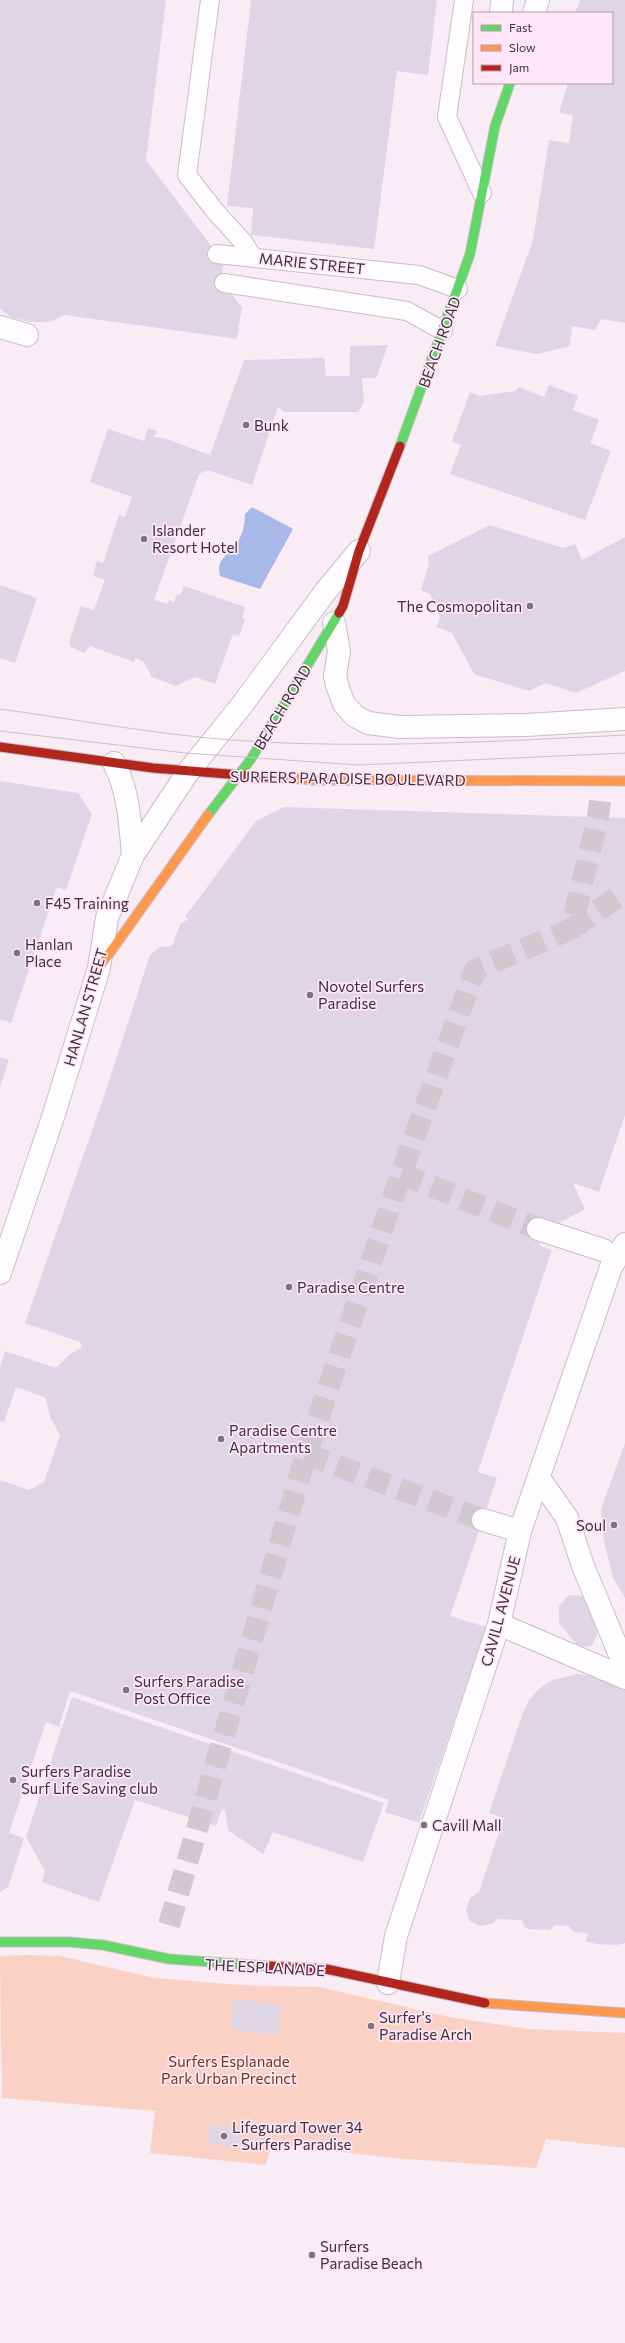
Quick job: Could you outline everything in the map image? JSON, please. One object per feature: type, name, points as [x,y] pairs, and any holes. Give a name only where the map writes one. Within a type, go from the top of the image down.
[{"type":"street","points":[[501,12],[502,0]]},
{"type":"street","points":[[534,12],[538,0]]},
{"type":"street","name":"BEACH ROAD","points":[[496,126],[498,84]]},
{"type":"street","name":"BEACH ROAD","points":[[99,968],[180,852],[251,759],[280,707],[334,623],[343,606],[359,551],[443,331],[470,254],[496,126],[510,84]]},
{"type":"street","points":[[0,327],[27,335]]},
{"type":"street","name":"BEACH ROAD","points":[[214,738],[359,551]]},
{"type":"street","points":[[334,623],[339,651],[336,664],[338,688],[344,704],[355,716],[368,723],[400,727],[471,726],[625,719]]},
{"type":"street","name":"HANLAN STREET","points":[[0,1273],[53,1117],[99,968],[107,918],[133,855],[188,772],[214,738]]},
{"type":"street","name":"SURFERS PARADISE BOULEVARD","points":[[0,747],[114,763],[188,772],[238,776],[316,780],[625,780]]},
{"type":"street","points":[[114,763],[122,779],[126,795],[133,855]]},
{"type":"street","points":[[538,1229],[603,1250]]},
{"type":"street","name":"CAVILL AVENUE","points":[[388,1983],[396,1936],[499,1624],[520,1532],[611,1267],[625,1244]]},
{"type":"street","points":[[539,1478],[567,1518],[585,1573],[614,1641],[625,1661]]},
{"type":"street","points":[[483,1520],[520,1532]]},
{"type":"street","points":[[499,1624],[625,1678]]},
{"type":"street","name":"THE ESPLANADE","points":[[0,1942],[69,1942],[103,1945],[170,1959],[202,1963],[326,1969],[498,2005],[625,2013]]},
{"type":"lane","name":"MARIE STREET","points":[[210,0],[187,175],[244,243],[253,258],[419,275],[458,289]]},
{"type":"lane","points":[[464,0],[447,117],[482,193]]},
{"type":"lane","points":[[217,254],[253,258],[249,287]]},
{"type":"lane","points":[[224,284],[407,311],[443,331]]},
{"type":"green space","name":"Surfers Esplanade Park Urban Precinct","points":[[0,1956],[60,1956],[154,1978],[238,1985],[319,1987],[449,2017],[528,2029],[625,2033],[625,2148],[546,2139],[536,2168],[394,2158],[272,2144],[266,2165],[150,2153],[155,2111],[2,2098]]},
{"type":"water","points":[[252,507],[293,529],[260,589],[220,576],[219,570],[221,561],[238,542],[245,522],[245,514]]},
{"type":"building","points":[[0,0],[166,0],[146,160],[224,263],[221,281],[242,307],[237,339],[65,315],[49,322],[29,322],[11,317],[0,309]]},
{"type":"building","points":[[251,0],[437,0],[428,75],[397,71],[374,249],[251,235],[253,208],[227,206]]},
{"type":"building","points":[[580,0],[625,0],[625,323],[601,319],[595,330],[572,326],[570,346],[537,354],[495,346],[533,240],[549,140],[569,143],[573,115],[559,113],[568,84],[613,84],[613,12],[575,12]]},
{"type":"building","name":"Islander Resort Hotel","points":[[388,345],[376,378],[362,378],[364,402],[358,412],[284,412],[278,407],[252,485],[207,470],[199,474],[154,600],[167,604],[169,600],[174,602],[177,594],[181,595],[184,586],[245,607],[242,618],[245,620],[239,636],[233,634],[215,684],[195,677],[176,686],[152,677],[143,661],[135,658],[134,662],[90,646],[84,653],[71,647],[69,642],[81,606],[94,610],[105,580],[93,576],[97,560],[103,564],[119,514],[125,517],[132,497],[90,482],[108,429],[144,441],[148,428],[157,431],[154,437],[164,438],[210,455],[244,360],[324,358],[326,376],[350,376],[350,346]]},
{"type":"building","points":[[549,385],[578,396],[573,410],[599,420],[590,443],[611,451],[585,520],[450,474],[461,445],[452,441],[470,392],[479,396],[515,391],[519,387],[544,397]]},
{"type":"building","name":"The Cosmopolitan","points":[[490,525],[563,548],[575,544],[582,560],[625,537],[625,671],[576,693],[546,683],[529,691],[474,674],[452,633],[437,627],[440,617],[430,594],[421,590],[429,564],[428,556]]},
{"type":"building","points":[[0,585],[37,598],[15,663],[0,658]]},
{"type":"building","points":[[0,781],[78,793],[92,814],[66,890],[57,887],[11,1023],[0,1019]]},
{"type":"building","name":"Paradise Centre","points":[[284,807],[625,818],[625,1115],[599,1192],[573,1183],[585,1209],[557,1224],[536,1218],[540,1246],[552,1250],[478,1472],[497,1478],[450,1616],[486,1627],[419,1823],[385,1812],[389,1800],[70,1691],[59,1727],[46,1722],[9,1833],[24,1838],[8,1887],[0,1892],[0,1480],[29,1490],[44,1482],[60,1435],[50,1417],[46,1398],[16,1387],[4,1422],[0,1421],[0,1366],[5,1351],[56,1368],[69,1355],[82,1347],[80,1342],[25,1323],[104,1096],[150,955],[160,947],[172,946],[181,923],[189,919],[185,917],[256,821]]},
{"type":"building","points":[[0,1057],[9,1060],[0,1086]]},
{"type":"building","name":"Soul","points":[[625,1443],[625,1598],[613,1578],[604,1541],[601,1509]]},
{"type":"building","points":[[569,1595],[582,1596],[592,1603],[597,1635],[592,1645],[585,1647],[577,1645],[559,1623],[559,1606]]},
{"type":"building","points":[[577,1674],[600,1677],[625,1690],[625,1943],[616,1945],[596,1944],[586,1941],[588,1933],[574,1932],[568,1926],[555,1925],[550,1930],[528,1929],[524,1926],[522,1920],[498,1919],[492,1924],[481,1926],[470,1921],[466,1910],[470,1898],[479,1892],[504,1818],[489,1813],[524,1710],[529,1700],[541,1687],[553,1680]]},
{"type":"building","points":[[72,1697],[384,1803],[363,1862],[273,1832],[263,1854],[228,1830],[225,1810],[222,1809],[216,1826],[135,1800],[99,1902],[42,1882],[45,1871],[26,1837]]},
{"type":"building","points":[[234,1999],[281,2005],[278,2035],[231,2029]]},
{"type":"building","name":"Lifeguard Tower 34 - Surfers Paradise","points":[[210,2125],[241,2128],[239,2147],[208,2144]]},
{"type":"tunnel","points":[[169,1925],[306,1454],[401,1174],[475,970],[571,929],[598,817],[600,801]]},
{"type":"tunnel","points":[[571,929],[625,892]]},
{"type":"tunnel","points":[[401,1174],[538,1229]]},
{"type":"tunnel","points":[[306,1454],[483,1520]]},
{"type":"tram line","points":[[0,709],[197,737],[308,744],[399,744],[625,735]]},
{"type":"tram line","points":[[0,731],[185,753],[358,765],[625,753]]},
{"type":"traffic: fast","points":[[400,446],[470,254],[495,126],[510,84]]},
{"type":"traffic: fast","points":[[208,815],[251,759],[339,613]]},
{"type":"traffic: fast","points":[[0,1942],[69,1942],[103,1945],[169,1959],[268,1966]]},
{"type":"traffic: slow","points":[[265,777],[316,780],[625,781]]},
{"type":"traffic: slow","points":[[99,968],[208,815]]},
{"type":"traffic: slow","points":[[485,2003],[625,2013]]},
{"type":"traffic: jam","points":[[339,613],[343,606],[359,551],[400,446]]},
{"type":"traffic: jam","points":[[0,747],[153,768],[265,777]]},
{"type":"traffic: jam","points":[[268,1966],[326,1969],[485,2003]]},
{"type":"place","name":"Bunk","points":[[246,425]]},
{"type":"place","name":"Islander Resort Hotel","points":[[144,539]]},
{"type":"place","name":"The Cosmopolitan","points":[[530,606]]},
{"type":"place","name":"F45 Training","points":[[37,903]]},
{"type":"place","name":"Hanlan Place","points":[[17,953]]},
{"type":"place","name":"Novotel Surfers Paradise","points":[[310,995]]},
{"type":"place","name":"Paradise Centre","points":[[289,1287]]},
{"type":"place","name":"Paradise Centre Apartments","points":[[221,1439]]},
{"type":"place","name":"Soul","points":[[614,1525]]},
{"type":"place","name":"Surfers Paradise Post Office","points":[[126,1690]]},
{"type":"place","name":"Surfers Paradise Surf Life Saving club","points":[[13,1780]]},
{"type":"place","name":"Cavill Mall","points":[[424,1825]]},
{"type":"place","name":"Surfer's Paradise Arch","points":[[371,2026]]},
{"type":"place","name":"Lifeguard Tower 34 - Surfers Paradise","points":[[224,2136]]},
{"type":"place","name":"Surfers Paradise Beach","points":[[312,2255]]}]
